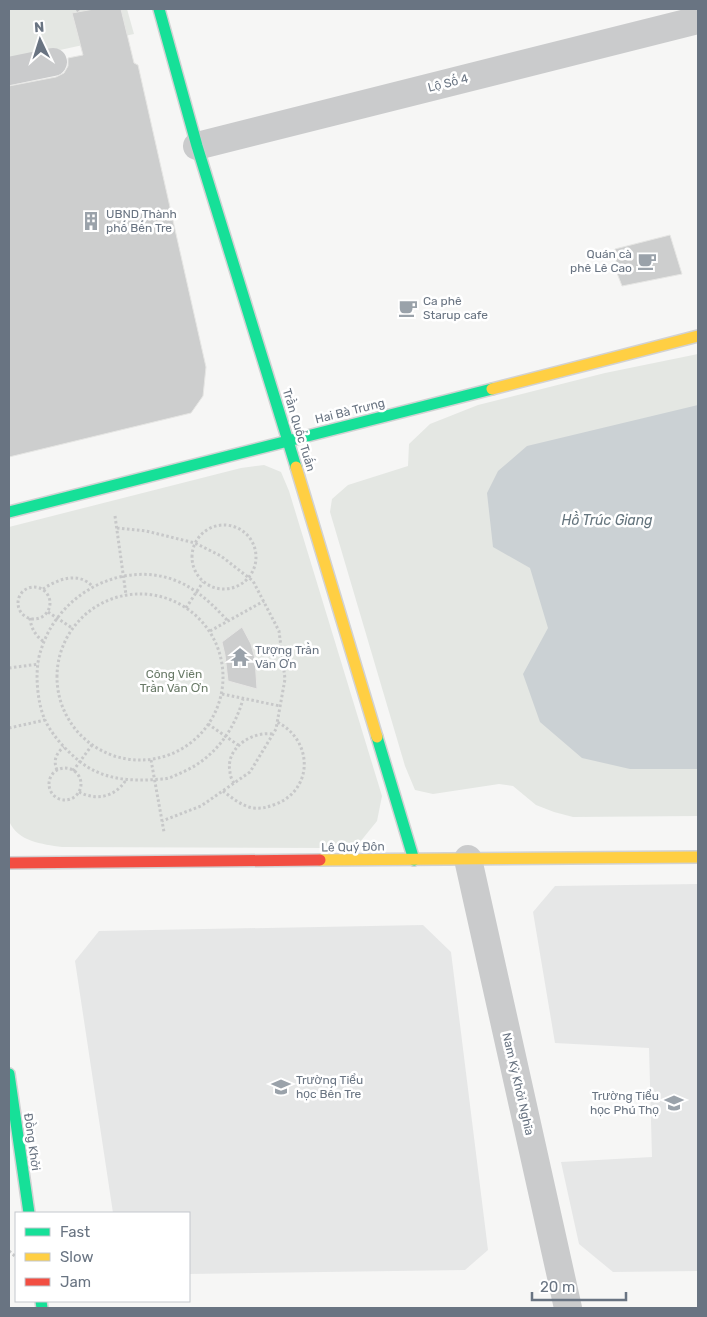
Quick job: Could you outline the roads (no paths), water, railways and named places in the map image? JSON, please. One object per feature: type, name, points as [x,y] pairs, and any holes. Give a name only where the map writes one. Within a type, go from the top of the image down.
[{"type":"street","name":"Trần Quốc Tuấn","points":[[159,9],[197,146],[414,860]]},
{"type":"street","name":"Lộ Số 4","points":[[197,146],[698,20]]},
{"type":"street","points":[[9,71],[53,62]]},
{"type":"street","name":"Hai Bà Trưng","points":[[9,512],[698,336]]},
{"type":"street","name":"Lê Quý Đôn","points":[[9,864],[698,857]]},
{"type":"street","name":"Nam Kỳ Khởi Nghĩa","points":[[468,859],[568,1308]]},
{"type":"street","name":"Đồng Khởi","points":[[9,1074],[29,1212]]},
{"type":"water","name":"Hồ Trúc Giang","points":[[698,405],[698,769],[630,769],[582,758],[540,722],[523,674],[548,628],[530,568],[493,547],[487,493],[498,471],[527,446]]},
{"type":"place","name":"UBND Thành phố Bến Tre","points":[[91,221]]},
{"type":"place","name":"Quán cà phê Lê Cao","points":[[647,261]]},
{"type":"place","name":"Ca phê Starup cafe","points":[[408,308]]},
{"type":"place","name":"Tượng Trần Văn Ơn","points":[[240,657]]},
{"type":"place","name":"Trường Tiểu học Bến Tre","points":[[281,1087]]},
{"type":"place","name":"Trường Tiểu học Phú Thọ","points":[[674,1103]]},
{"type":"park label","name":"Công Viên Trần Văn Ơn","points":[[174,681]]}]
